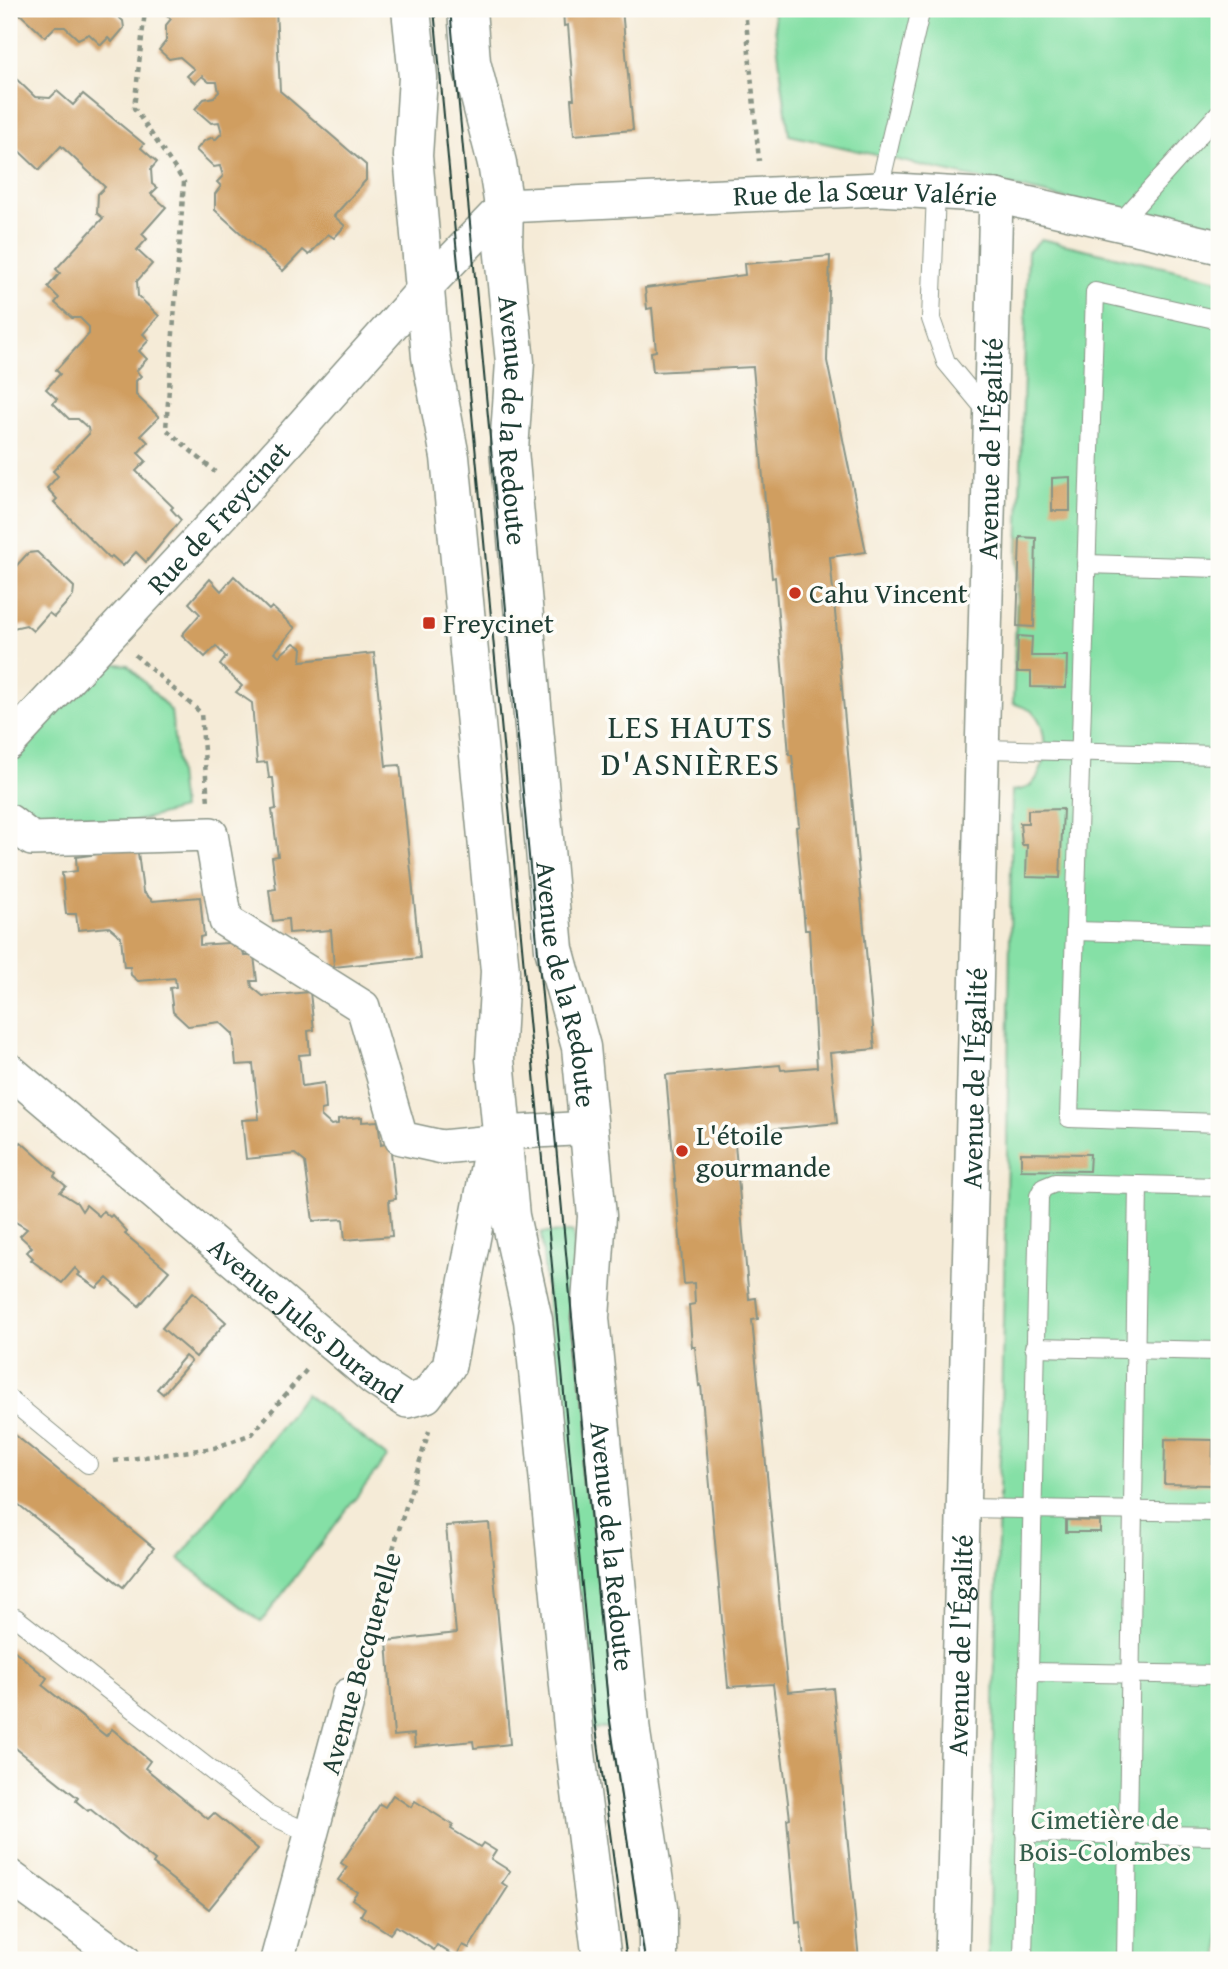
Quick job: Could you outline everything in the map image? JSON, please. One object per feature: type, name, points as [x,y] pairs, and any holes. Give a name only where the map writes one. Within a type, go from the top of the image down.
[{"type":"main road","name":"Avenue de la Redoute","points":[[411,9],[418,77],[413,156],[431,357],[450,457],[500,971],[495,1059],[497,1138],[510,1216],[533,1320],[574,1738],[601,1960]]},
{"type":"main road","name":"Avenue de la Redoute","points":[[467,9],[471,62],[497,163],[504,206],[503,245],[515,362],[509,450],[554,949],[581,1048],[589,1128],[597,1216],[590,1318],[631,1733],[657,1908],[658,1960]]},
{"type":"street","name":"Rue de la Sœur Valérie","points":[[504,206],[879,189],[936,192],[996,196],[1219,247]]},
{"type":"street","name":"Avenue de l'Égalité","points":[[952,1960],[996,196]]},
{"type":"street","name":"Rue de Freycinet","points":[[9,743],[241,494],[425,288],[504,206]]},
{"type":"street","points":[[9,821],[32,839],[211,834],[226,921],[363,1007],[401,1138],[442,1147],[589,1128]]},
{"type":"street","name":"Avenue Jules Durand","points":[[9,1070],[374,1380],[407,1401],[426,1396],[449,1366],[497,1138]]},
{"type":"street","name":"Avenue Becquerelle","points":[[277,1960],[349,1695]]},
{"type":"street","points":[[9,1876],[124,1960]]},
{"type":"lane","points":[[879,189],[921,9]]},
{"type":"lane","points":[[1119,224],[1219,113]]},
{"type":"lane","points":[[936,192],[931,319],[946,362],[990,416]]},
{"type":"lane","points":[[1219,320],[1095,292],[1069,1118],[1219,1123]]},
{"type":"lane","points":[[1086,564],[1219,568]]},
{"type":"lane","points":[[982,748],[1219,755]]},
{"type":"lane","points":[[1074,931],[1219,935]]},
{"type":"lane","points":[[1023,1960],[1037,1206],[1043,1188],[1055,1183],[1219,1187]]},
{"type":"lane","points":[[1126,1960],[1138,1185]]},
{"type":"lane","points":[[1034,1347],[1219,1351]]},
{"type":"lane","points":[[9,1399],[88,1464]]},
{"type":"lane","points":[[963,1508],[1219,1512]]},
{"type":"lane","points":[[16,1618],[266,1813],[312,1834]]},
{"type":"lane","points":[[1028,1672],[1219,1675]]},
{"type":"lane","points":[[1025,1833],[1219,1836]]},
{"type":"path","points":[[142,9],[145,11],[134,107],[184,182],[166,429],[241,494]]},
{"type":"path","points":[[745,9],[762,194]]},
{"type":"path","points":[[111,633],[201,713],[211,834]]},
{"type":"path","points":[[88,1464],[214,1448],[252,1434],[330,1343]]},
{"type":"path","name":"Avenue Becquerelle","points":[[349,1695],[433,1419]]},
{"type":"green space","points":[[778,9],[1219,9],[1219,234],[789,135],[773,12]]},
{"type":"green space","name":"Cimetière de Bois-Colombes","points":[[1041,239],[1219,280],[1219,1960],[988,1960],[1007,1152],[1012,791],[1026,788],[1035,781],[1043,762],[1044,751],[1038,719],[1033,712],[1013,703],[1028,252]]},
{"type":"green space","points":[[94,662],[128,665],[171,711],[182,809],[115,827],[24,812],[9,795],[9,765]]},
{"type":"green space","points":[[573,1232],[620,1726],[588,1730],[541,1233]]},
{"type":"green space","points":[[306,1394],[387,1457],[261,1622],[179,1559]]},
{"type":"building","points":[[25,9],[110,9],[123,21],[124,28],[112,42],[108,38],[101,45],[89,34],[78,39],[65,27],[55,27],[45,37],[20,14]]},
{"type":"building","points":[[173,9],[276,9],[280,91],[366,165],[366,180],[334,216],[345,226],[334,238],[328,234],[309,255],[303,250],[283,271],[215,210],[215,194],[221,186],[217,182],[223,176],[220,166],[214,167],[196,150],[204,141],[213,137],[215,140],[222,133],[219,122],[211,123],[195,109],[204,99],[214,97],[219,92],[217,82],[209,82],[202,76],[195,83],[187,76],[194,69],[180,57],[169,59],[159,50],[166,41],[166,25],[171,19],[167,15]]},
{"type":"building","points":[[563,9],[622,9],[633,130],[574,135],[568,25],[564,26]]},
{"type":"building","points":[[9,72],[35,97],[50,98],[57,91],[73,105],[83,94],[144,144],[141,148],[157,162],[151,169],[152,184],[157,188],[151,194],[166,207],[142,234],[147,239],[137,250],[152,264],[137,281],[138,296],[159,316],[143,334],[149,340],[139,351],[147,359],[136,371],[141,376],[136,381],[136,395],[159,417],[141,435],[148,442],[138,453],[146,461],[136,471],[173,507],[171,509],[181,520],[146,562],[136,552],[123,566],[112,556],[110,559],[54,502],[57,499],[47,488],[58,476],[53,471],[89,434],[88,428],[78,419],[69,419],[53,403],[57,399],[46,389],[60,374],[56,370],[89,334],[89,327],[80,318],[72,318],[55,303],[59,298],[48,287],[60,273],[56,269],[103,218],[97,213],[98,194],[105,187],[61,146],[39,170],[17,149],[9,150]]},
{"type":"building","points":[[830,256],[827,361],[866,552],[830,557],[875,1049],[830,1053],[837,1123],[734,1133],[749,1299],[756,1298],[758,1319],[752,1320],[788,1692],[833,1688],[859,1960],[804,1960],[800,1922],[796,1923],[787,1819],[790,1818],[773,1684],[728,1687],[701,1385],[699,1386],[695,1347],[692,1347],[689,1305],[695,1304],[694,1283],[684,1284],[666,1075],[780,1065],[781,1070],[817,1067],[809,930],[805,930],[796,827],[799,826],[792,755],[789,755],[775,577],[772,578],[753,367],[653,372],[651,352],[656,351],[652,308],[647,309],[645,288],[745,275],[744,264]]},
{"type":"building","points":[[1070,477],[1070,511],[1052,511],[1052,478]]},
{"type":"building","points":[[1020,537],[1036,538],[1034,627],[1017,626]]},
{"type":"building","points":[[37,552],[74,587],[73,596],[54,617],[49,613],[33,631],[26,625],[9,629],[9,574],[28,553]]},
{"type":"building","points":[[234,576],[269,610],[272,607],[295,628],[275,652],[279,656],[294,643],[302,648],[301,661],[374,653],[386,766],[400,765],[420,958],[334,967],[331,930],[289,933],[288,919],[273,921],[269,890],[276,889],[272,857],[278,856],[272,810],[276,809],[273,778],[269,778],[267,762],[257,763],[252,703],[236,692],[242,686],[220,665],[226,657],[216,646],[205,657],[182,635],[200,614],[189,603],[210,579],[221,591]]},
{"type":"building","points":[[1018,636],[1032,637],[1031,656],[1067,656],[1066,688],[1031,687],[1031,672],[1017,672]]},
{"type":"building","points":[[1063,809],[1060,878],[1026,877],[1027,845],[1022,845],[1020,823],[1028,823],[1028,810]]},
{"type":"building","points":[[137,845],[143,892],[153,901],[200,897],[204,936],[200,937],[200,945],[242,942],[244,956],[254,956],[257,981],[251,981],[252,987],[263,996],[310,992],[314,1030],[308,1031],[310,1054],[299,1055],[302,1086],[324,1083],[326,1109],[321,1110],[321,1116],[331,1125],[338,1124],[338,1119],[362,1117],[362,1122],[378,1121],[381,1145],[390,1143],[396,1199],[389,1200],[392,1236],[345,1240],[343,1219],[313,1221],[305,1162],[295,1154],[246,1159],[242,1120],[259,1119],[253,1064],[236,1065],[233,1034],[220,1022],[188,1026],[173,1012],[170,988],[176,987],[175,978],[138,981],[131,975],[130,967],[124,967],[121,937],[109,927],[78,930],[76,914],[66,914],[62,873],[77,871],[76,857],[99,854],[98,849]]},
{"type":"building","points":[[21,1142],[56,1173],[54,1176],[66,1186],[60,1192],[77,1203],[82,1211],[86,1205],[99,1216],[103,1211],[110,1217],[112,1215],[127,1231],[125,1234],[169,1271],[139,1306],[107,1278],[97,1288],[78,1275],[80,1273],[75,1268],[62,1283],[31,1260],[33,1258],[27,1252],[32,1247],[20,1236],[27,1229],[9,1218],[9,1147],[13,1151]]},
{"type":"building","points":[[1021,1153],[1090,1154],[1089,1171],[1021,1170]]},
{"type":"building","points":[[193,1292],[226,1322],[196,1357],[162,1328]]},
{"type":"building","points":[[185,1356],[191,1361],[163,1394],[157,1389]]},
{"type":"building","points":[[9,1430],[154,1548],[123,1587],[9,1497]]},
{"type":"building","points":[[1165,1439],[1213,1440],[1212,1485],[1164,1484]]},
{"type":"building","points":[[1066,1520],[1100,1521],[1100,1532],[1066,1532]]},
{"type":"building","points":[[489,1523],[510,1744],[474,1748],[473,1741],[415,1747],[414,1734],[394,1736],[387,1641],[456,1633],[446,1526]]},
{"type":"building","points":[[9,1646],[47,1678],[42,1685],[106,1736],[112,1729],[150,1761],[145,1768],[208,1819],[214,1813],[258,1849],[209,1909],[153,1864],[155,1861],[76,1801],[78,1798],[13,1746],[9,1746]]},
{"type":"building","points":[[393,1795],[411,1807],[415,1801],[453,1825],[451,1829],[480,1847],[483,1843],[496,1851],[491,1859],[510,1871],[502,1883],[508,1887],[469,1948],[463,1945],[456,1957],[437,1945],[434,1950],[396,1926],[390,1934],[361,1915],[365,1908],[352,1899],[357,1892],[338,1880],[347,1867],[341,1863],[380,1804],[385,1807]]},
{"type":"tram line","points":[[434,9],[594,1713],[627,1960]]},
{"type":"tram line","points":[[450,9],[609,1714],[645,1960]]},
{"type":"place","name":"Cahu Vincent","points":[[795,593]]},
{"type":"place","name":"Freycinet","points":[[429,623]]},
{"type":"place","name":"L'étoile gourmande","points":[[682,1151]]},
{"type":"district","name":"LES HAUTS D'ASNIÈRES","points":[[691,746]]}]
